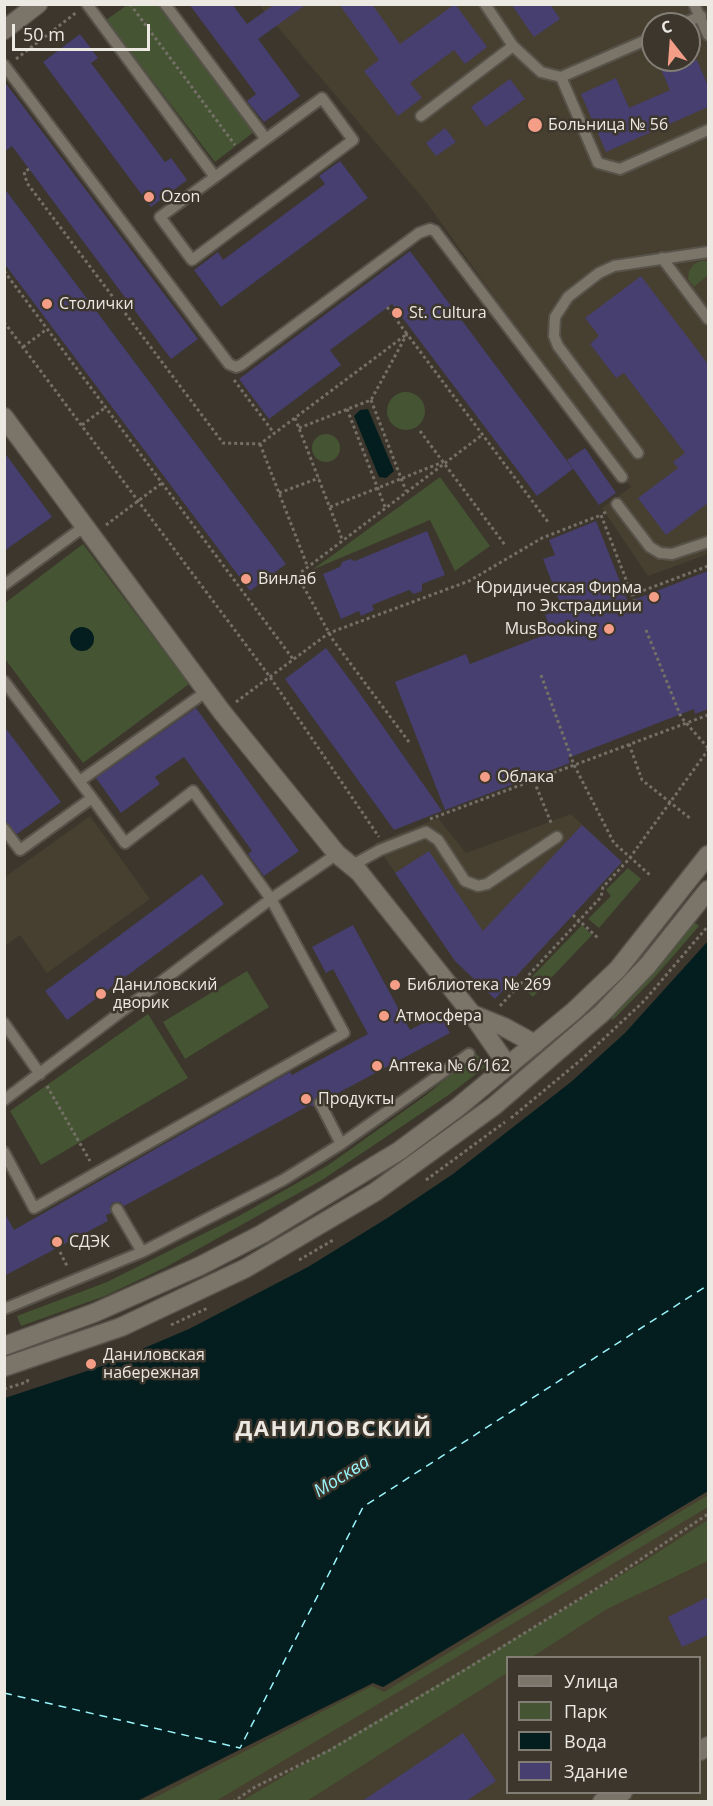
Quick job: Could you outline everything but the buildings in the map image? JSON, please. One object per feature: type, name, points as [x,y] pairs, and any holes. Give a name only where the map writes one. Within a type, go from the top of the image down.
[{"type":"main road","points":[[4,30],[38,4]]},
{"type":"main road","points":[[4,417],[222,712],[344,860],[359,872],[479,1017],[508,1066]]},
{"type":"main road","points":[[5,1343],[94,1313],[262,1234],[399,1151],[535,1044],[618,969],[708,855]]},
{"type":"main road","points":[[4,1367],[121,1327],[246,1268],[375,1192],[494,1106],[602,1013],[648,965],[708,890]]},
{"type":"main road","points":[[479,1017],[535,1044]]},
{"type":"main road","points":[[602,1802],[619,1794]]},
{"type":"lane","points":[[165,4],[266,139]]},
{"type":"lane","points":[[485,4],[513,46],[541,72],[561,77],[641,42]]},
{"type":"lane","points":[[87,5],[215,177]]},
{"type":"lane","points":[[701,16],[708,35]]},
{"type":"lane","points":[[421,116],[513,46]]},
{"type":"lane","points":[[5,65],[232,367],[241,365],[418,233],[430,229],[435,231],[622,477]]},
{"type":"lane","points":[[561,77],[598,164],[620,169],[708,130]]},
{"type":"lane","points":[[322,98],[353,140],[192,260],[160,217],[243,156],[322,98]]},
{"type":"lane","points":[[638,453],[558,346],[554,326],[562,303],[599,273],[621,264],[708,252]]},
{"type":"lane","points":[[662,258],[708,319]]},
{"type":"lane","points":[[617,504],[650,547],[660,553],[672,554],[708,542]]},
{"type":"lane","points":[[4,585],[88,531]]},
{"type":"lane","points":[[4,681],[81,780],[126,843],[193,791],[272,899],[344,1033],[299,1065],[34,1208],[4,1152]]},
{"type":"lane","points":[[81,780],[207,691]]},
{"type":"lane","points":[[4,829],[20,850],[92,798]]},
{"type":"lane","points":[[4,1100],[272,899],[344,860],[380,850],[426,832],[438,840],[465,881],[478,886],[488,884],[557,837]]},
{"type":"lane","points":[[4,1023],[40,1074]]},
{"type":"lane","points":[[4,1309],[142,1252],[283,1180],[341,1144],[468,1054]]},
{"type":"lane","points":[[320,1103],[341,1144]]},
{"type":"lane","points":[[117,1209],[142,1252]]},
{"type":"path","points":[[130,4],[243,156]]},
{"type":"path","points":[[5,65],[87,5]]},
{"type":"path","points":[[4,271],[293,659]]},
{"type":"path","points":[[4,322],[270,676],[379,837],[389,834]]},
{"type":"path","points":[[23,347],[47,329]]},
{"type":"path","points":[[299,428],[371,400],[407,334],[548,522]]},
{"type":"path","points":[[235,381],[274,433]]},
{"type":"path","points":[[371,400],[406,491]]},
{"type":"path","points":[[82,425],[106,407]]},
{"type":"path","points":[[347,409],[385,507]]},
{"type":"path","points":[[295,418],[342,539]]},
{"type":"path","points":[[420,431],[505,545]]},
{"type":"path","points":[[409,742],[328,633],[300,578],[300,573],[482,435]]},
{"type":"path","points":[[260,444],[307,566]]},
{"type":"path","points":[[330,507],[444,463]]},
{"type":"path","points":[[279,494],[319,478]]},
{"type":"path","points":[[88,531],[138,501],[162,483]]},
{"type":"path","points":[[222,712],[328,633],[469,581],[542,538],[601,515],[617,504]]},
{"type":"path","points":[[601,515],[634,600]]},
{"type":"path","points":[[632,595],[708,566]]},
{"type":"path","points":[[479,1017],[601,897],[603,887],[628,859],[671,803],[708,749],[686,723],[646,630]]},
{"type":"path","points":[[541,675],[574,765],[614,843],[628,859],[650,875]]},
{"type":"path","points":[[420,823],[708,715]]},
{"type":"path","points":[[629,744],[642,780],[691,819]]},
{"type":"path","points":[[534,780],[557,837]]},
{"type":"path","points":[[573,915],[598,938]]},
{"type":"path","points":[[40,1074],[98,1174]]},
{"type":"path","points":[[4,1389],[27,1382],[31,1372]]},
{"type":"path","points":[[233,1802],[255,1786],[330,1750],[468,1668],[607,1582],[708,1514]]},
{"type":"shaded area","name":"Больница № 56","points":[[259,5],[708,5],[708,554],[648,576],[602,508],[631,487],[426,202]]},
{"type":"shaded area","points":[[571,814],[622,862],[495,999],[455,961],[375,843],[438,818],[466,853]]},
{"type":"shaded area","points":[[90,816],[150,899],[47,973],[20,935],[5,946],[5,877]]},
{"type":"shaded area","points":[[708,1491],[708,1801],[137,1802],[373,1683],[384,1687]]},
{"type":"green space","points":[[127,5],[159,5],[255,131],[215,162],[106,20]]},
{"type":"green space","points":[[708,261],[708,275],[694,287],[688,279],[689,271],[694,264]]},
{"type":"green space","points":[[406,392],[420,397],[425,411],[420,425],[406,430],[392,425],[387,411],[392,397]]},
{"type":"green space","points":[[326,434],[336,438],[340,448],[336,458],[326,462],[316,458],[312,448],[316,438]]},
{"type":"green space","points":[[440,477],[490,546],[455,571],[430,520],[312,570]]},
{"type":"green space","points":[[83,544],[189,684],[83,763],[5,659],[5,603]]},
{"type":"green space","points":[[628,868],[641,879],[599,928],[588,919],[611,896],[606,890]]},
{"type":"green space","points":[[694,922],[699,926],[655,977],[613,1020],[608,1014]]},
{"type":"green space","points":[[582,925],[592,935],[533,997],[522,987]]},
{"type":"green space","points":[[247,971],[269,1007],[185,1059],[163,1022]]},
{"type":"green space","points":[[148,1014],[188,1078],[41,1165],[10,1111]]},
{"type":"green space","points":[[476,1054],[489,1064],[450,1094],[322,1180],[166,1267],[105,1296],[21,1326],[17,1316],[107,1282],[239,1216],[327,1166],[425,1096]]},
{"type":"green space","points":[[708,1495],[708,1507],[216,1801],[148,1801],[372,1686],[384,1692]]},
{"type":"green space","points":[[708,1520],[708,1561],[607,1609],[534,1656],[506,1656],[506,1674],[307,1801],[242,1801],[643,1562]]},
{"type":"water","points":[[368,409],[394,471],[386,478],[379,477],[354,416],[360,410]]},
{"type":"water","points":[[82,627],[87,628],[93,634],[93,644],[87,650],[82,651],[77,650],[71,644],[70,639],[71,634],[77,628]]},
{"type":"water","name":"Москва","points":[[708,941],[708,1491],[383,1687],[373,1683],[137,1801],[5,1801],[5,1398],[102,1366],[189,1329],[308,1267],[389,1217],[453,1174],[571,1082],[625,1033]]},
{"type":"ferry route","points":[[4,1693],[240,1748],[363,1507],[708,1285]]},
{"type":"place","name":"Больница № 56","points":[[535,125]]},
{"type":"place","name":"Ozon","points":[[149,197]]},
{"type":"place","name":"Столички","points":[[47,304]]},
{"type":"place","name":"St. Cultura","points":[[397,313]]},
{"type":"place","name":"Винлаб","points":[[246,579]]},
{"type":"place","name":"Юридическая Фирма по Экстрадиции","points":[[654,597]]},
{"type":"place","name":"MusBooking","points":[[609,629]]},
{"type":"place","name":"Облака","points":[[485,777]]},
{"type":"place","name":"Библиотека № 269","points":[[395,985]]},
{"type":"place","name":"Даниловский дворик","points":[[101,994]]},
{"type":"place","name":"Атмосфера","points":[[384,1016]]},
{"type":"place","name":"Аптека № 6/162","points":[[377,1066]]},
{"type":"place","name":"Продукты","points":[[306,1099]]},
{"type":"place","name":"СДЭК","points":[[57,1242]]},
{"type":"place","name":"Даниловская набережная","points":[[91,1364]]},
{"type":"district","name":"ДАНИЛОВСКИЙ","points":[[334,1430]]}]
